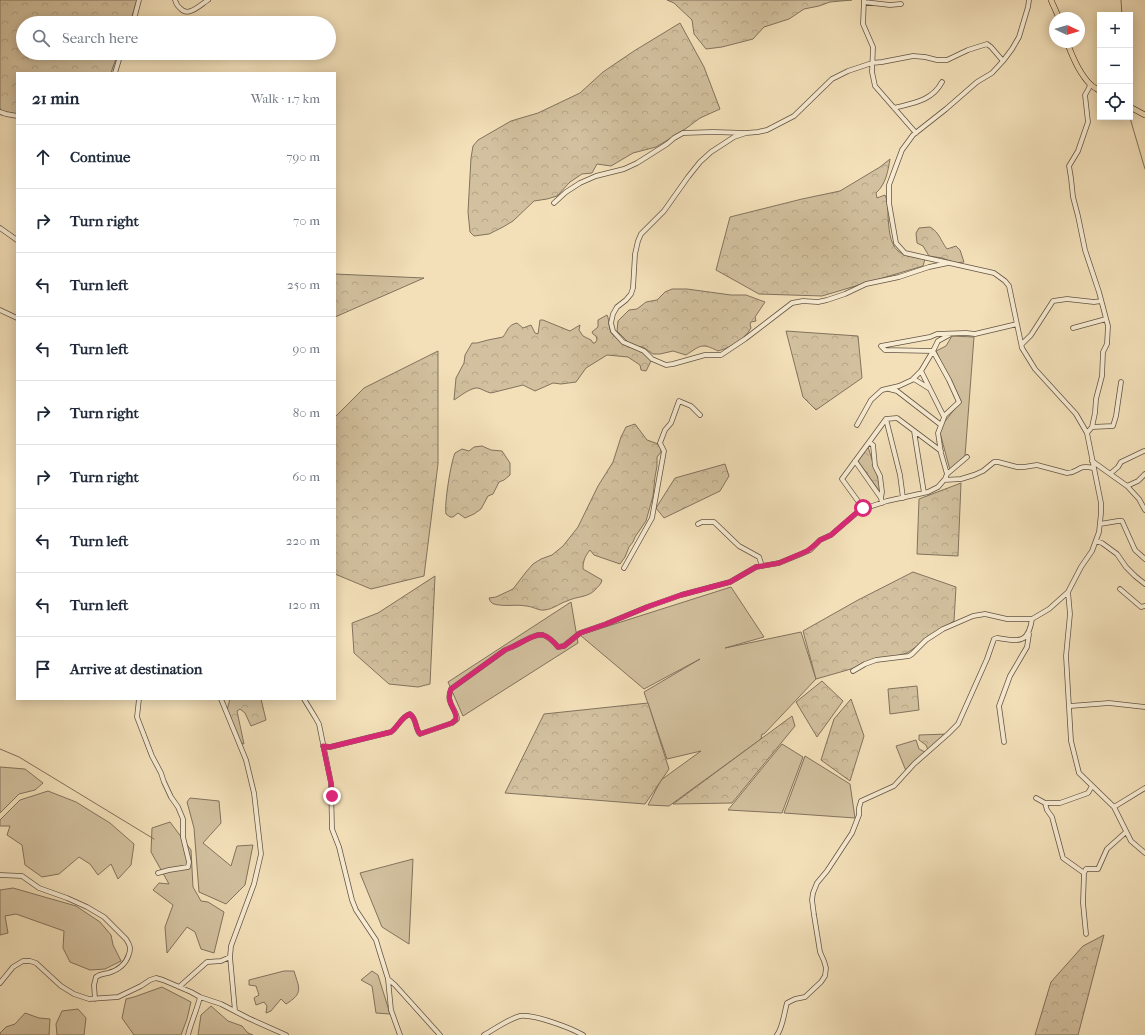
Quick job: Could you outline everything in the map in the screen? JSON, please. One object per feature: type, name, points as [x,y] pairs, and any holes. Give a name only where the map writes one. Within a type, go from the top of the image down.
[{"type":"main road","points":[[1051,0],[1056,12]]},
{"type":"main road","points":[[1069,48],[1082,74],[1090,84],[1097,89]]},
{"type":"main road","points":[[1133,108],[1145,114]]},
{"type":"street","points":[[136,16],[139,0]]},
{"type":"street","points":[[175,0],[179,8],[188,12],[208,0]]},
{"type":"street","points":[[852,671],[876,660],[909,656],[926,640],[943,629],[972,616],[985,614],[1007,619],[1032,619],[1050,610],[1068,592],[1081,567],[1092,551],[1096,541],[1101,513],[1087,432],[1076,414],[1035,369],[1028,358],[1022,344],[1009,286],[1006,281],[994,273],[906,254],[896,243],[889,203],[889,185],[902,150],[916,133],[977,82],[992,72],[1003,61],[1019,37],[1029,0]]},
{"type":"street","points":[[901,4],[890,5],[864,1],[863,24],[872,47],[872,72],[874,86],[916,133]]},
{"type":"street","points":[[554,203],[566,192],[580,183],[596,176],[624,169],[683,133],[746,133],[767,130],[794,116],[832,80],[848,71],[872,63],[913,56],[947,60],[968,50],[987,44],[1003,61]]},
{"type":"street","points":[[115,72],[119,60]]},
{"type":"street","points":[[894,108],[920,102],[937,90],[942,82]]},
{"type":"street","points":[[1087,432],[1092,427],[1095,413],[1096,399],[1102,376],[1103,352],[1107,344],[1108,326],[1085,250],[1073,197],[1072,178],[1069,166],[1078,151],[1088,122],[1085,95],[1090,84]]},
{"type":"street","points":[[0,112],[16,116]]},
{"type":"street","points":[[746,133],[734,137],[711,152],[700,162],[664,212],[641,234],[635,254],[633,288],[631,294],[612,314],[611,323],[613,331],[623,342],[644,351],[652,359],[666,364],[673,364],[705,355],[721,355],[745,339],[792,302],[818,302],[827,300],[845,294],[866,284],[899,277],[929,267],[950,263]]},
{"type":"street","points":[[0,228],[16,239]]},
{"type":"street","points":[[1022,344],[1031,335],[1052,301],[1067,299],[1094,302],[1101,301]]},
{"type":"street","points":[[0,310],[16,318]]},
{"type":"street","points":[[1073,328],[1106,319]]},
{"type":"street","points":[[934,351],[885,350],[881,346],[930,337],[937,334],[975,334],[1017,324]]},
{"type":"street","points":[[857,425],[872,400],[882,390],[899,386],[914,378],[921,371],[934,351],[938,341],[951,334]]},
{"type":"street","points":[[934,351],[959,402],[945,415],[938,433],[947,474]]},
{"type":"street","points":[[921,371],[944,417]]},
{"type":"street","points":[[914,378],[930,389]]},
{"type":"street","points":[[1092,427],[1112,426],[1116,416],[1121,382]]},
{"type":"street","points":[[886,389],[898,391],[940,425]]},
{"type":"street","points":[[624,568],[652,518],[664,451],[660,443],[665,430],[671,423],[678,401],[691,406],[700,415]]},
{"type":"street","points":[[886,418],[897,418],[941,451]]},
{"type":"street","points":[[863,508],[842,479],[886,418]]},
{"type":"street","points":[[886,418],[900,475],[903,498]]},
{"type":"street","points":[[914,431],[924,493]]},
{"type":"street","points":[[870,443],[873,445],[875,466],[880,476],[882,492],[881,500]]},
{"type":"street","points":[[1110,474],[1121,462],[1144,451]]},
{"type":"street","points":[[323,746],[330,747],[391,732],[408,714],[414,718],[420,734],[452,723],[457,716],[450,703],[449,693],[451,689],[505,650],[539,635],[548,637],[558,647],[564,646],[580,633],[647,607],[681,595],[730,582],[752,568],[779,563],[810,550],[820,540],[831,535],[863,508],[881,500],[903,498],[928,492],[938,487],[945,479],[947,474],[967,457]]},
{"type":"street","points":[[856,461],[881,500]]},
{"type":"street","points":[[1092,461],[1127,486],[1139,499],[1145,510]]},
{"type":"street","points":[[945,479],[974,475],[983,471],[994,462],[1017,467],[1037,465],[1066,473],[1070,473],[1082,467],[1093,468]]},
{"type":"street","points":[[1127,486],[1138,481],[1145,474]]},
{"type":"street","points":[[1100,524],[1122,521],[1135,550],[1145,559]]},
{"type":"street","points":[[698,524],[702,522],[714,522],[739,546],[759,557],[762,566]]},
{"type":"street","points":[[1096,541],[1102,543],[1117,554],[1126,567],[1145,584]]},
{"type":"street","points":[[1120,589],[1141,607],[1145,606]]},
{"type":"street","points":[[1068,592],[1070,614],[1066,656],[1071,741],[1079,773],[1114,807],[1131,841],[1145,852]]},
{"type":"street","points":[[1004,742],[998,706],[1010,676],[1027,647],[1032,619]]},
{"type":"street","points":[[777,1035],[782,1025],[787,1003],[795,999],[805,997],[821,982],[825,976],[826,968],[820,952],[814,915],[812,900],[813,892],[817,883],[827,871],[852,833],[859,815],[861,801],[894,786],[914,764],[958,724],[987,659],[994,639],[997,638],[1016,641],[1022,640],[1030,631]]},
{"type":"street","points":[[139,700],[137,717],[152,756],[162,773],[164,782],[178,807],[183,820],[183,837],[189,862],[188,867],[158,873]]},
{"type":"street","points":[[221,700],[246,760],[254,793],[260,854],[254,884],[231,946],[230,957],[235,1011]]},
{"type":"street","points":[[305,700],[319,724],[331,783],[332,829],[339,847],[352,900],[356,910],[376,940],[388,979],[391,1010],[400,1035]]},
{"type":"street","points":[[1070,706],[1109,703],[1145,707]]},
{"type":"street","points":[[1036,798],[1045,803],[1060,803],[1088,793],[1092,786]]},
{"type":"street","points":[[1114,807],[1145,788]]},
{"type":"street","points":[[1045,803],[1047,810],[1052,817],[1063,858],[1084,873]]},
{"type":"street","points":[[1086,934],[1082,903],[1084,873],[1086,868],[1098,869],[1107,849],[1126,832]]},
{"type":"street","points":[[0,875],[22,876],[39,888],[87,907],[104,917],[130,944],[131,948],[126,961],[122,966],[114,971],[96,977],[94,985],[95,999]]},
{"type":"street","points":[[179,987],[208,962],[221,961],[230,957]]},
{"type":"street","points":[[0,983],[13,967],[23,961],[36,963],[61,986],[74,994],[81,997],[95,999],[118,997],[129,993],[156,978],[200,997],[221,1004],[286,1035]]},
{"type":"street","points":[[388,979],[440,1035]]},
{"type":"street","points":[[188,1035],[200,997]]},
{"type":"street","points":[[484,1035],[494,1028],[519,1016],[531,1016],[560,1024],[583,1035]]},
{"type":"green space","points":[[0,0],[137,0],[132,16],[16,16],[16,60],[116,60],[111,72],[16,72],[16,116],[6,113],[0,109]]},
{"type":"green space","points":[[667,0],[852,0],[830,2],[804,9],[789,19],[764,27],[753,39],[722,47],[706,49],[694,34],[692,20],[674,3]]},
{"type":"green space","points":[[680,23],[704,67],[720,109],[700,118],[684,130],[656,147],[633,153],[611,166],[597,164],[592,173],[582,174],[570,182],[557,196],[534,201],[513,221],[503,227],[489,234],[474,236],[470,232],[468,212],[471,158],[473,146],[478,140],[511,121],[538,113],[580,93],[603,72]]},
{"type":"green space","points":[[890,159],[882,186],[876,193],[877,198],[885,195],[888,205],[890,235],[895,248],[904,254],[925,259],[923,266],[822,296],[759,294],[716,270],[730,217],[840,191],[880,167]]},
{"type":"green space","points":[[930,227],[938,234],[947,249],[956,246],[960,250],[964,262],[956,263],[942,258],[929,256],[923,246],[917,243],[916,233],[919,228]]},
{"type":"green space","points":[[336,274],[424,278],[336,317]]},
{"type":"green space","points":[[672,289],[687,289],[731,295],[746,295],[765,302],[755,317],[756,321],[751,322],[751,328],[745,336],[733,345],[718,351],[702,346],[686,355],[673,351],[653,354],[643,347],[632,346],[617,331],[618,321],[629,310],[637,309],[646,302],[657,300],[665,292]]},
{"type":"green space","points":[[607,315],[612,334],[629,347],[639,349],[650,359],[651,361],[646,371],[641,370],[640,365],[628,357],[607,355],[586,368],[576,382],[561,384],[553,383],[535,391],[523,385],[491,393],[480,388],[475,388],[454,400],[456,378],[464,363],[465,355],[472,343],[503,337],[510,326],[517,323],[523,328],[531,325],[535,333],[538,334],[540,320],[543,320],[570,331],[580,325],[579,330],[583,336],[595,343],[597,340],[596,336],[592,332],[598,327],[598,320]]},
{"type":"green space","points":[[786,331],[858,336],[862,378],[816,410],[803,397]]},
{"type":"green space","points":[[952,336],[974,337],[965,456],[950,470],[939,429],[960,402],[936,351],[946,346]]},
{"type":"green space","points":[[438,351],[438,464],[424,576],[371,589],[336,574],[336,416],[364,388]]},
{"type":"green space","points":[[635,424],[647,440],[661,445],[661,452],[657,457],[653,496],[646,521],[620,564],[594,555],[590,550],[583,564],[583,569],[602,580],[600,584],[592,593],[571,599],[551,609],[542,610],[528,606],[492,603],[489,598],[496,597],[513,589],[533,564],[552,555],[563,546],[578,527],[598,486],[613,462],[621,437],[626,427]]},
{"type":"green space","points":[[482,446],[491,450],[502,451],[510,463],[510,475],[499,482],[493,494],[488,496],[481,509],[474,514],[465,518],[458,513],[453,517],[450,517],[446,514],[446,502],[455,453],[462,449],[469,451],[474,447]]},
{"type":"green space","points":[[868,447],[880,484],[880,492],[858,461]]},
{"type":"green space","points":[[725,464],[729,476],[720,491],[664,518],[656,508],[675,478]]},
{"type":"green space","points":[[961,483],[958,556],[917,554],[919,499]]},
{"type":"green space","points":[[913,572],[956,587],[954,621],[907,653],[816,679],[803,631],[858,600]]},
{"type":"green space","points":[[435,576],[430,684],[418,687],[389,684],[354,653],[352,623],[378,613]]},
{"type":"green space","points":[[731,587],[764,637],[725,648],[801,632],[816,679],[764,734],[762,734],[761,739],[669,806],[648,805],[661,780],[701,751],[667,759],[644,692],[700,659],[644,689],[580,635]]},
{"type":"green space","points":[[571,602],[578,643],[463,716],[448,682]]},
{"type":"green space","points":[[822,681],[843,701],[817,737],[796,702]]},
{"type":"green space","points":[[917,686],[919,710],[890,714],[888,689]]},
{"type":"green space","points":[[851,699],[864,736],[850,781],[821,760],[834,719]]},
{"type":"green space","points":[[230,700],[261,700],[266,720],[251,726],[245,713],[240,709],[237,711],[244,744],[240,743],[227,710]]},
{"type":"green space","points":[[648,703],[669,769],[645,804],[505,793],[544,714]]},
{"type":"green space","points":[[792,716],[795,726],[732,803],[673,804]]},
{"type":"green space","points":[[948,734],[928,750],[926,745],[919,740],[919,735]]},
{"type":"green space","points":[[916,740],[919,749],[925,752],[906,771],[896,746]]},
{"type":"green space","points":[[782,744],[803,757],[782,813],[728,810]]},
{"type":"green space","points":[[805,756],[850,784],[855,818],[784,813]]},
{"type":"green space","points":[[0,767],[25,769],[43,783],[35,790],[19,794],[0,813]]},
{"type":"green space","points":[[48,791],[76,802],[110,823],[134,844],[131,865],[118,879],[111,864],[98,875],[90,864],[79,857],[59,874],[42,877],[25,865],[22,845],[7,835],[10,826],[0,826],[0,820],[20,800]]},
{"type":"green space","points":[[190,798],[219,801],[221,823],[203,843],[231,866],[237,846],[253,845],[245,885],[226,904],[199,892],[194,828],[187,802]]},
{"type":"green space","points":[[170,822],[191,850],[193,887],[201,901],[208,902],[224,912],[214,953],[201,949],[195,932],[187,927],[167,953],[165,927],[173,905],[153,890],[159,883],[169,884],[151,852],[152,828]]},
{"type":"green space","points":[[413,859],[409,944],[382,927],[360,873]]},
{"type":"green space","points":[[13,888],[76,906],[100,922],[111,935],[113,945],[121,961],[105,969],[90,970],[70,962],[63,948],[64,931],[16,914],[5,916],[8,933],[0,935],[0,890]]},
{"type":"green space","points":[[1104,935],[1078,1035],[1035,1035],[1051,982],[1083,946]]},
{"type":"green space","points":[[284,971],[294,971],[299,990],[298,993],[296,997],[286,1004],[281,999],[271,1011],[266,1013],[267,1006],[264,1002],[256,1005],[254,998],[259,995],[256,986],[249,985],[249,980]]},
{"type":"green space","points":[[372,971],[378,975],[390,1014],[376,1013],[372,986],[361,980]]},
{"type":"green space","points":[[162,987],[191,1002],[181,1035],[134,1035],[122,1018],[126,999]]},
{"type":"green space","points":[[211,1006],[228,1021],[242,1026],[248,1033],[253,1035],[198,1035],[201,1015]]},
{"type":"green space","points":[[78,1009],[86,1018],[84,1035],[57,1035],[56,1024],[62,1011]]},
{"type":"green space","points":[[25,1013],[39,1018],[50,1019],[49,1035],[0,1035],[6,1027],[15,1024]]},
{"type":"waterway","points":[[1121,0],[1122,12]]},
{"type":"waterway","points":[[1131,120],[1145,169]]},
{"type":"waterway","points":[[0,749],[19,757],[154,839]]},
{"type":"route","points":[[332,796],[331,783],[323,746],[330,747],[391,732],[408,714],[413,716],[420,734],[452,723],[455,721],[457,716],[450,703],[449,693],[451,689],[505,650],[539,635],[548,637],[558,647],[561,647],[568,644],[580,633],[647,607],[681,595],[730,582],[752,568],[776,564],[784,561],[810,550],[820,540],[831,535],[863,508]]}]
